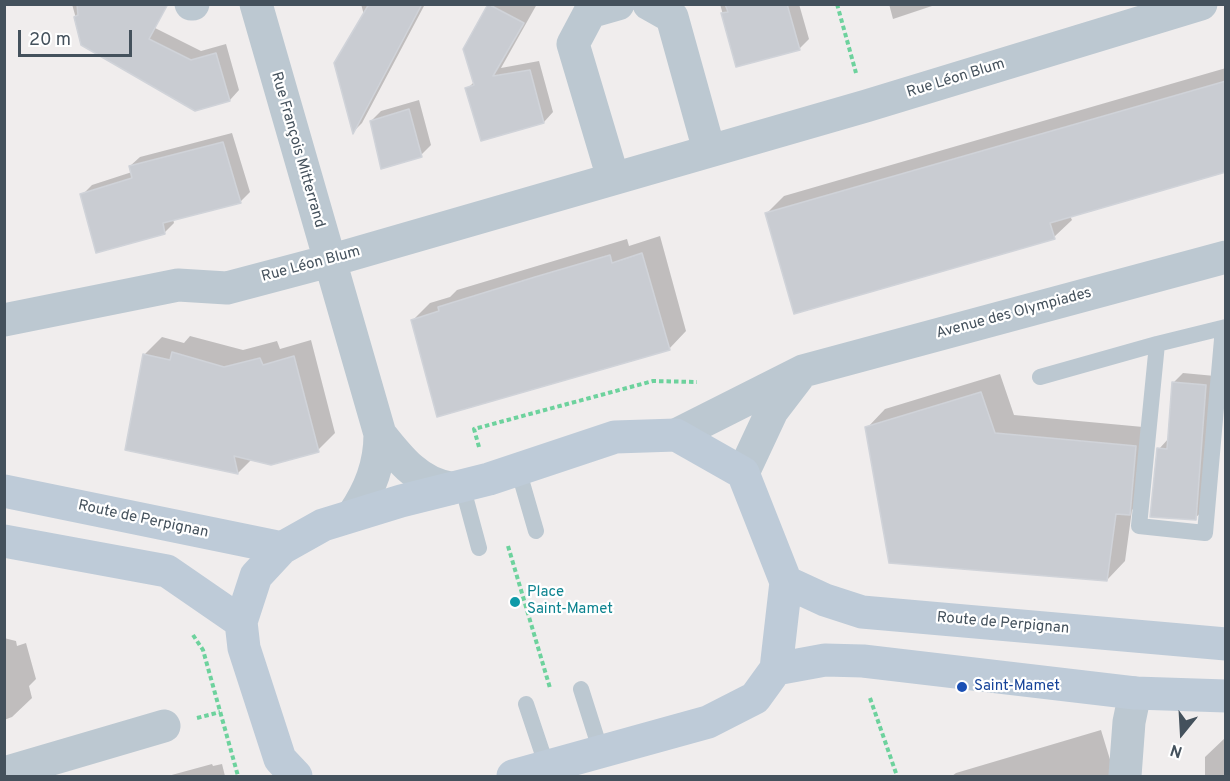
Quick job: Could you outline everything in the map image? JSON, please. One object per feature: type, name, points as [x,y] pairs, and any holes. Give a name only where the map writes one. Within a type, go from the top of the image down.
[{"type":"main road","points":[[296,777],[280,759],[244,648],[242,622],[256,576],[282,548],[324,525],[353,515],[518,469],[615,437],[676,435],[742,473],[786,582],[776,669],[755,698],[708,722],[513,777]]},
{"type":"main road","name":"Route de Perpignan","points":[[4,491],[282,548]]},
{"type":"main road","points":[[4,541],[167,571],[242,622]]},
{"type":"main road","name":"Route de Perpignan","points":[[786,582],[862,612],[1226,644]]},
{"type":"main road","points":[[776,669],[825,660],[863,661],[1135,693],[1226,696]]},
{"type":"street","name":"Rue François Mitterrand","points":[[256,4],[380,434],[380,454],[375,475],[353,515]]},
{"type":"street","points":[[613,178],[573,44],[590,12],[618,4]]},
{"type":"street","points":[[649,4],[672,17],[709,150]]},
{"type":"street","name":"Rue Léon Blum","points":[[4,320],[178,285],[227,288],[329,261],[866,106],[1201,4]]},
{"type":"street","name":"Avenue des Olympiades","points":[[676,435],[803,370],[1226,257]]},
{"type":"street","points":[[742,473],[772,411],[803,370]]},
{"type":"street","name":"Rue François Mitterrand","points":[[380,434],[403,463],[439,486],[456,486]]},
{"type":"street","points":[[1125,777],[1129,722],[1135,693]]},
{"type":"street","points":[[4,773],[164,726]]},
{"type":"lane","points":[[1040,377],[1157,344],[1224,327],[1205,533],[1139,526],[1157,344]]},
{"type":"lane","points":[[518,469],[536,531]]},
{"type":"lane","points":[[456,486],[479,548]]},
{"type":"lane","points":[[581,689],[601,752]]},
{"type":"lane","points":[[525,704],[547,767]]},
{"type":"path","points":[[837,4],[866,106]]},
{"type":"path","points":[[191,632],[203,650],[238,777]]},
{"type":"path","points":[[867,691],[897,777]]},
{"type":"building","points":[[77,4],[168,4],[149,39],[191,60],[216,53],[230,101],[195,111],[81,45],[74,17],[78,15]]},
{"type":"building","points":[[369,4],[422,4],[353,134],[334,63]]},
{"type":"building","points":[[488,4],[524,23],[493,76],[530,70],[544,123],[481,141],[465,88],[474,85],[463,49]]},
{"type":"building","points":[[725,4],[787,4],[800,50],[736,67],[721,13],[728,12]]},
{"type":"building","points":[[1226,81],[1226,172],[1050,223],[1055,239],[794,314],[765,213]]},
{"type":"building","points":[[409,109],[422,157],[381,169],[370,121]]},
{"type":"building","points":[[223,142],[241,203],[163,223],[165,234],[96,253],[80,194],[132,178],[129,166]]},
{"type":"building","points":[[642,253],[670,350],[437,417],[411,320],[439,311],[438,307],[610,255],[612,263]]},
{"type":"building","points":[[172,352],[224,367],[260,358],[263,365],[294,356],[319,452],[271,465],[234,456],[238,474],[125,450],[143,354],[170,360]]},
{"type":"building","points":[[1172,382],[1206,385],[1196,520],[1150,517],[1157,448],[1167,449]]},
{"type":"building","points":[[981,392],[995,433],[1136,446],[1130,515],[1116,514],[1107,581],[889,563],[865,427]]},
{"type":"place","name":"Place Saint-Mamet","points":[[515,602]]},
{"type":"place","name":"Saint-Mamet","points":[[962,687]]}]
